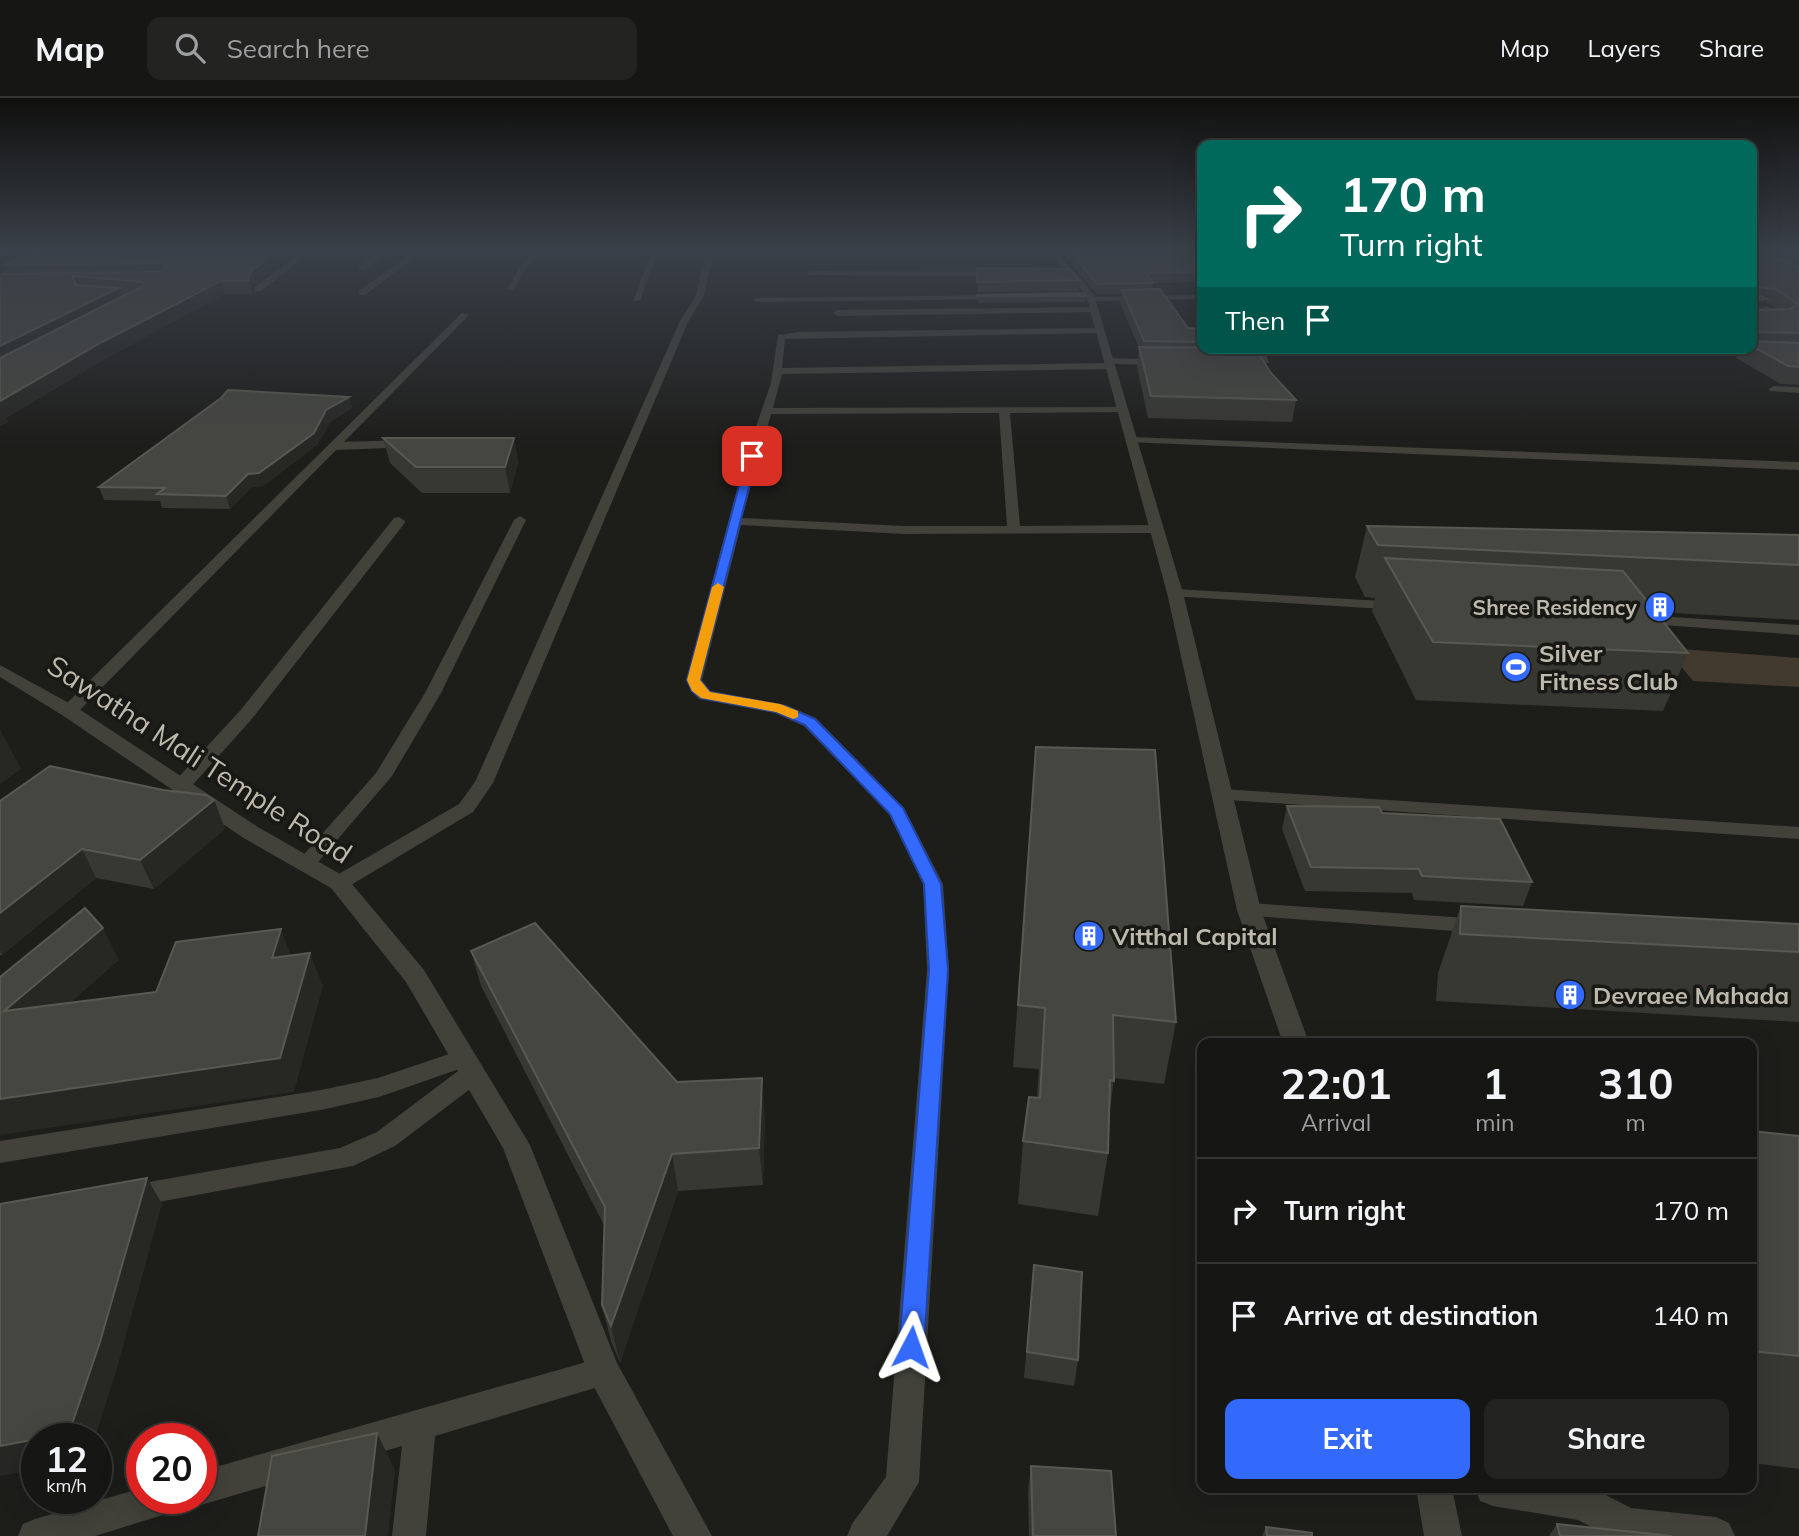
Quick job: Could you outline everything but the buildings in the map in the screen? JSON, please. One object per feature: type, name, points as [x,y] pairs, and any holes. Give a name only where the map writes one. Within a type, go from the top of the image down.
[{"type":"street","points":[[1092,315],[1100,331],[1175,593],[1249,910],[1294,1038]]},
{"type":"street","points":[[335,446],[430,444]]},
{"type":"street","name":"Sawatha Mali Temple Road","points":[[0,670],[69,711],[250,832],[340,883],[415,976],[516,1145],[604,1371],[692,1536]]},
{"type":"street","points":[[1435,1493],[1445,1536]]},
{"type":"street","points":[[1525,1493],[1582,1502],[1619,1531],[1716,1536]]},
{"type":"lane","points":[[69,711],[466,315]]},
{"type":"lane","points":[[340,883],[466,807],[484,783],[684,321],[691,315]]},
{"type":"lane","points":[[1757,320],[1787,320],[1779,315]]},
{"type":"lane","points":[[864,1536],[902,1482],[939,970],[933,884],[897,812],[810,722],[780,709],[705,695],[697,688],[694,680],[735,521],[776,383],[780,341],[787,335],[1100,331]]},
{"type":"lane","points":[[1757,353],[1799,354]]},
{"type":"lane","points":[[1225,363],[1266,361],[1264,354]]},
{"type":"lane","points":[[777,371],[1174,362]]},
{"type":"lane","points":[[1774,389],[1799,390]]},
{"type":"lane","points":[[1004,409],[1014,531]]},
{"type":"lane","points":[[767,411],[1122,409]]},
{"type":"lane","points":[[1131,440],[1799,467]]},
{"type":"lane","points":[[306,864],[383,776],[433,693],[520,520]]},
{"type":"lane","points":[[181,786],[245,716],[399,521]]},
{"type":"lane","points":[[735,521],[904,530],[1156,529]]},
{"type":"lane","points":[[1175,593],[1414,607]]},
{"type":"lane","points":[[1620,619],[1799,629]]},
{"type":"lane","points":[[1222,795],[1799,832]]},
{"type":"lane","points":[[1249,910],[1498,927]]},
{"type":"lane","points":[[0,1152],[321,1100],[468,1065]]},
{"type":"lane","points":[[107,1201],[344,1158],[386,1139],[468,1065]]},
{"type":"lane","points":[[217,1483],[604,1371]]},
{"type":"lane","points":[[408,1536],[420,1425]]},
{"type":"lane","points":[[35,1536],[126,1510]]},
{"type":"shaded area","points":[[1666,648],[1799,658],[1799,687],[1693,681]]},
{"type":"slow traffic","points":[[718,587],[694,680],[697,688],[705,695],[780,709],[793,714]]},
{"type":"place","name":"Shree Residency","points":[[1660,607]]},
{"type":"place","name":"Silver Fitness Club","points":[[1516,667]]},
{"type":"place","name":"Vitthal Capital","points":[[1089,936]]},
{"type":"place","name":"Devraee Mahada","points":[[1570,995]]},
{"type":"route","points":[[752,456],[694,680],[697,688],[705,695],[780,709],[810,722],[897,812],[933,884],[939,970],[911,1347]]}]
